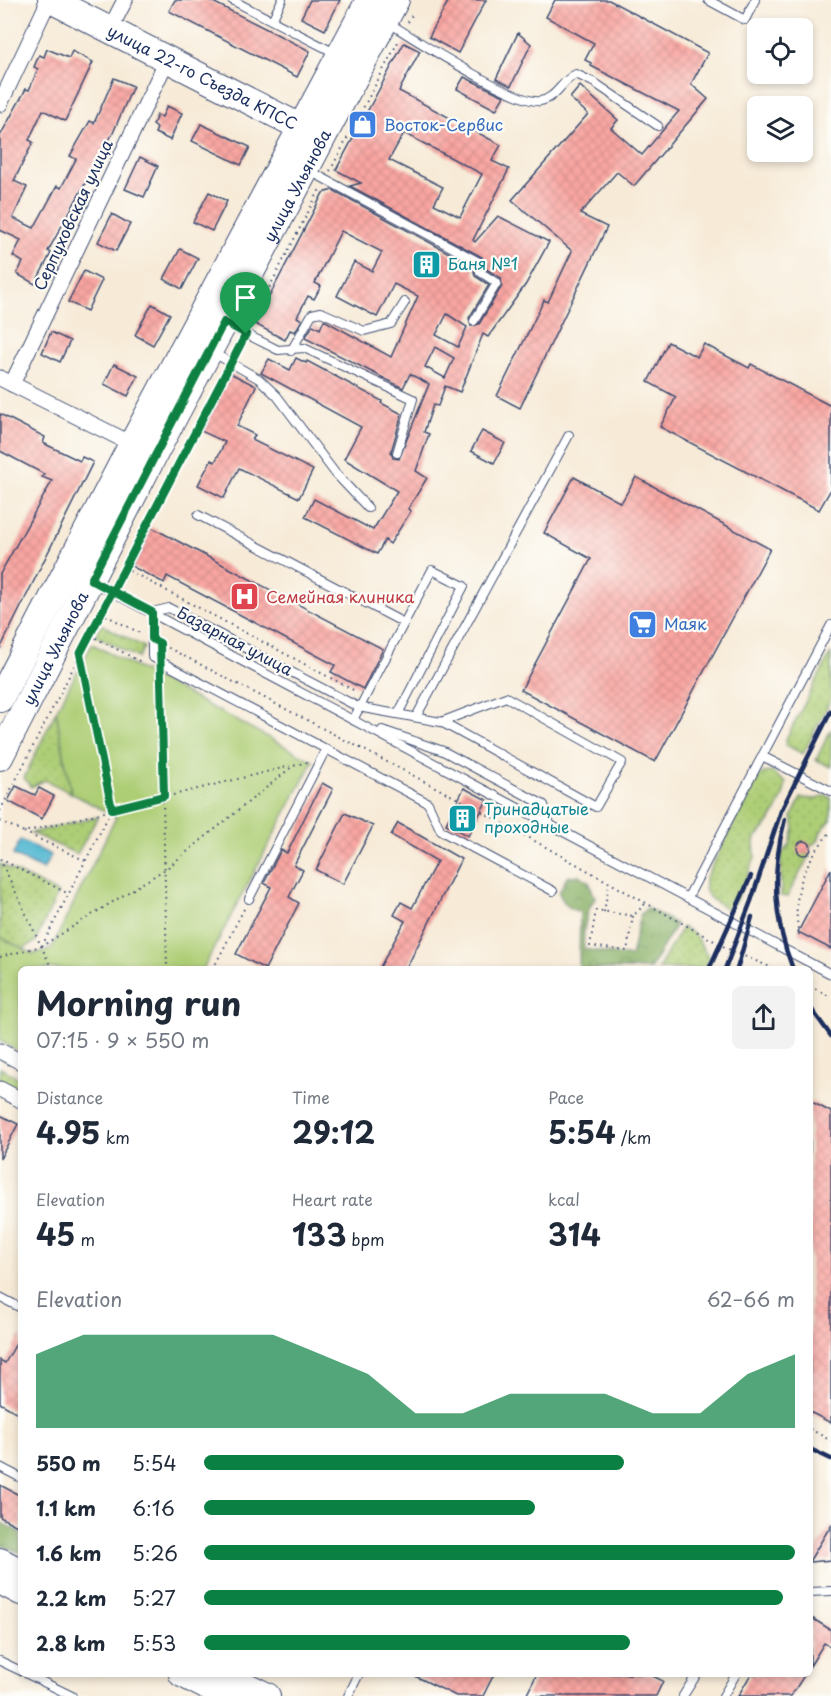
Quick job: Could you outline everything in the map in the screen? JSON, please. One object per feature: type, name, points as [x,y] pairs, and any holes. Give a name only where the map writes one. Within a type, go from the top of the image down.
[{"type":"main road","name":"улица 22-го Съезда КПСС","points":[[50,0],[312,133]]},
{"type":"main road","name":"улица Ульянова","points":[[0,757],[86,578],[154,455],[220,357],[316,174],[312,133],[339,56],[369,0]]},
{"type":"main road","name":"улица Ульянова","points":[[0,699],[86,578],[132,444],[312,133],[400,16]]},
{"type":"main road","points":[[193,1677],[267,1696]]},
{"type":"street","points":[[0,104],[50,0]]},
{"type":"street","points":[[109,31],[125,0]]},
{"type":"street","name":"Серпуховская улица","points":[[6,381],[167,60]]},
{"type":"street","points":[[6,381],[154,455]]},
{"type":"street","points":[[0,1051],[18,1060]]},
{"type":"street","points":[[0,1089],[18,1098]]},
{"type":"lane","points":[[232,0],[339,56]]},
{"type":"lane","points":[[272,20],[282,0]]},
{"type":"lane","points":[[708,0],[745,20],[755,0]]},
{"type":"lane","points":[[400,16],[454,62],[520,97],[536,102],[551,98],[570,77],[576,74],[585,77],[658,126]]},
{"type":"lane","points":[[316,174],[479,262],[480,272],[496,283],[474,321]]},
{"type":"lane","points":[[291,351],[312,314],[321,312],[364,331],[392,324],[405,302]]},
{"type":"lane","points":[[235,328],[278,350],[291,351],[304,348],[413,399],[397,453]]},
{"type":"lane","points":[[220,357],[259,379],[278,396],[335,473],[368,508]]},
{"type":"lane","points":[[416,717],[569,435]]},
{"type":"lane","points":[[198,515],[404,623]]},
{"type":"lane","points":[[398,714],[464,586],[432,570],[353,720],[443,751],[544,805],[550,824]]},
{"type":"lane","name":"Базарная улица","points":[[86,578],[688,897],[809,966]]},
{"type":"lane","points":[[441,722],[506,697],[622,762],[596,807],[441,722],[360,707],[169,608],[152,612],[152,657],[428,803],[441,831],[553,891]]},
{"type":"lane","points":[[688,897],[831,625]]},
{"type":"lane","points":[[249,899],[326,749]]},
{"type":"lane","points":[[762,756],[831,791]]},
{"type":"lane","name":"Базарная улица","points":[[813,968],[831,974]]},
{"type":"lane","points":[[0,1297],[18,1306]]},
{"type":"lane","points":[[0,1467],[18,1476]]},
{"type":"lane","points":[[813,1592],[831,1591]]},
{"type":"lane","points":[[0,1661],[18,1670]]},
{"type":"lane","points":[[33,1677],[72,1696]]},
{"type":"lane","points":[[351,1695],[358,1677]]},
{"type":"lane","points":[[683,1696],[694,1677]]},
{"type":"lane","points":[[723,1696],[734,1677]]},
{"type":"path","points":[[123,568],[220,357],[400,16]]},
{"type":"path","points":[[152,639],[101,613],[86,578],[123,568],[365,696]]},
{"type":"path","points":[[0,811],[101,613]]},
{"type":"path","points":[[90,634],[170,677]]},
{"type":"path","points":[[167,966],[160,643],[481,811],[732,951],[768,966]]},
{"type":"path","points":[[42,946],[112,809],[80,654]]},
{"type":"path","points":[[24,832],[321,758]]},
{"type":"path","points":[[0,957],[42,946],[166,868],[293,766]]},
{"type":"path","points":[[0,821],[86,861]]},
{"type":"path","points":[[799,934],[796,917],[799,885],[813,853],[831,831]]},
{"type":"path","points":[[51,966],[0,859],[69,894]]},
{"type":"path","points":[[604,912],[609,883]]},
{"type":"path","points":[[215,966],[249,899]]},
{"type":"path","points":[[633,916],[596,910],[590,946],[627,951],[633,916],[646,903]]},
{"type":"path","points":[[813,988],[831,997]]},
{"type":"path","points":[[813,1430],[831,1441]]},
{"type":"green space","points":[[101,624],[144,647],[138,658],[95,635]]},
{"type":"green space","points":[[92,644],[313,761],[205,966],[18,966],[18,1051],[0,1041],[0,937],[33,954],[51,949],[116,817],[71,793],[56,711]]},
{"type":"green space","points":[[831,653],[831,699],[803,754],[786,745],[786,739]]},
{"type":"green space","points":[[56,711],[71,793],[45,780],[31,787],[24,778]]},
{"type":"green space","points":[[831,729],[831,767],[816,760]]},
{"type":"green space","points":[[772,772],[786,783],[782,799],[770,821],[754,840],[755,858],[736,902],[727,909],[707,894],[705,879],[757,779],[763,773]]},
{"type":"green space","points":[[826,795],[831,798],[831,820],[821,831],[818,841],[811,845],[809,856],[787,897],[781,896],[781,854],[790,844],[794,828],[792,816],[801,798],[817,799]]},
{"type":"green space","points":[[98,817],[77,854],[31,833]]},
{"type":"green space","points":[[0,864],[58,893],[35,942],[23,949],[0,937]]},
{"type":"green space","points":[[579,875],[589,882],[595,898],[585,922],[584,949],[631,957],[640,915],[647,908],[676,924],[652,966],[579,966],[580,911],[567,905],[559,893],[567,877]]},
{"type":"green space","points":[[682,927],[694,934],[709,958],[705,966],[660,966]]},
{"type":"green space","points":[[0,1068],[18,1077],[18,1093],[0,1084]]},
{"type":"green space","points":[[0,1522],[18,1531],[18,1552],[0,1545]]},
{"type":"water","points":[[20,840],[51,855],[43,870],[13,855]]},
{"type":"building","points":[[175,0],[209,0],[310,51],[297,77],[169,11]]},
{"type":"building","points":[[310,0],[340,0],[325,30],[301,18]]},
{"type":"building","points":[[449,0],[486,0],[458,53],[429,37]]},
{"type":"building","points":[[555,0],[609,0],[708,53],[691,84],[708,99],[634,186],[617,172],[580,214],[607,227],[520,408],[497,396],[544,300],[548,302],[572,251],[512,200],[588,114],[570,98],[580,86],[618,120],[611,128],[642,155],[679,111],[591,66],[591,63],[585,60],[594,43],[546,17]]},
{"type":"building","points":[[518,33],[531,44],[511,86],[496,79]]},
{"type":"building","points":[[404,43],[420,51],[399,91],[501,145],[492,161],[509,169],[473,240],[475,242],[498,216],[549,242],[526,284],[488,337],[483,334],[460,392],[445,386],[438,406],[433,405],[424,432],[429,434],[416,471],[427,478],[408,509],[411,511],[390,544],[385,540],[377,554],[305,517],[314,499],[373,530],[397,491],[344,459],[361,427],[261,373],[269,359],[290,370],[296,358],[306,363],[307,361],[382,401],[381,403],[402,414],[391,452],[393,458],[399,459],[429,384],[410,374],[403,388],[305,338],[313,325],[320,329],[324,320],[391,357],[418,296],[394,284],[377,317],[337,296],[354,262],[372,271],[382,252],[341,231],[315,283],[321,286],[314,299],[308,296],[297,317],[302,320],[295,332],[290,330],[285,340],[255,324],[323,193],[333,190],[473,266],[475,276],[489,285],[469,318],[471,326],[479,324],[502,286],[501,278],[486,269],[482,257],[350,186],[361,183],[336,170]],"holes":[[[404,133],[482,174],[460,217],[434,204],[443,187],[389,160]],[[447,314],[467,327],[458,347],[436,335]],[[435,347],[454,358],[445,378],[425,367]]]},
{"type":"building","points":[[47,49],[69,58],[72,51],[93,62],[65,121],[43,110],[29,140],[33,142],[14,181],[27,187],[13,218],[34,228],[57,186],[61,188],[76,159],[70,156],[90,121],[94,123],[114,78],[133,86],[113,133],[48,251],[51,253],[35,284],[17,274],[23,262],[13,256],[21,240],[0,230],[0,136],[26,89],[29,90],[38,69],[34,67],[39,55],[44,57]]},
{"type":"building","points":[[464,77],[504,96],[496,110],[457,89]]},
{"type":"building","points":[[167,106],[182,113],[170,140],[155,133],[157,128],[153,125],[157,115],[162,117]]},
{"type":"building","points":[[201,124],[250,147],[241,165],[192,141]]},
{"type":"building","points":[[140,157],[158,166],[144,197],[125,189]]},
{"type":"building","points":[[209,192],[227,201],[212,231],[193,222]]},
{"type":"building","points":[[112,214],[130,224],[116,251],[98,242]]},
{"type":"building","points":[[180,249],[198,258],[182,289],[164,279]]},
{"type":"building","points":[[84,271],[102,280],[87,311],[68,302]]},
{"type":"building","points":[[152,304],[170,314],[153,345],[135,335]]},
{"type":"building","points":[[51,332],[70,341],[60,362],[42,353]]},
{"type":"building","points":[[668,342],[697,357],[704,344],[749,368],[751,364],[831,406],[831,489],[819,510],[660,427],[676,397],[648,382]]},
{"type":"building","points":[[114,364],[138,376],[128,396],[104,384]]},
{"type":"building","points":[[230,373],[256,386],[237,426],[255,435],[252,440],[313,470],[299,498],[239,468],[224,498],[198,485],[211,460],[215,462],[225,442],[201,431]]},
{"type":"building","points":[[0,414],[45,437],[43,443],[80,461],[82,457],[93,462],[0,649],[0,574],[52,481],[42,477],[44,474],[0,451]]},
{"type":"building","points":[[482,431],[505,443],[494,463],[471,451]]},
{"type":"building","name":"Маяк","points":[[574,477],[621,503],[636,477],[770,549],[655,762],[521,690],[591,559],[544,533]]},
{"type":"building","points":[[151,527],[383,649],[363,689],[331,672],[335,665],[167,576],[164,583],[131,566]]},
{"type":"building","points":[[322,783],[333,789],[294,865],[303,870],[289,897],[299,903],[267,966],[259,966],[236,954],[271,887],[264,883],[281,850],[287,853]]},
{"type":"building","points":[[16,786],[35,795],[39,788],[54,796],[42,819],[8,801]]},
{"type":"building","name":"Тринадцатые проходные","points":[[464,788],[487,800],[468,836],[446,824]]},
{"type":"building","points":[[345,813],[373,826],[343,884],[316,870]]},
{"type":"building","points":[[398,823],[461,859],[408,966],[381,966],[405,921],[394,915],[401,902],[412,908],[437,861],[391,835]]},
{"type":"building","points":[[801,841],[807,841],[811,848],[807,855],[801,855],[797,851],[797,845]]},
{"type":"building","points":[[831,869],[831,949],[798,932]]},
{"type":"building","points":[[813,1103],[831,1112],[831,1423],[813,1414]]},
{"type":"building","points":[[0,1115],[18,1124],[0,1159]]},
{"type":"building","points":[[18,1340],[18,1413],[0,1403],[0,1360],[5,1363]]},
{"type":"building","points":[[0,1485],[18,1494],[18,1526],[0,1517]]},
{"type":"building","points":[[831,1525],[831,1560],[813,1562],[813,1555]]},
{"type":"building","points":[[813,1619],[831,1630],[831,1647],[824,1643],[813,1661]]},
{"type":"building","points":[[417,1677],[492,1677],[483,1696],[456,1696]]},
{"type":"building","points":[[536,1677],[655,1677],[663,1681],[656,1696],[526,1696]]},
{"type":"building","points":[[749,1677],[803,1677],[791,1696],[738,1696]]},
{"type":"railway","points":[[726,966],[781,811],[831,711]]},
{"type":"railway","points":[[785,819],[778,857],[776,895],[781,932],[792,966]]},
{"type":"railway","points":[[710,966],[751,876]]},
{"type":"railway","points":[[738,966],[752,917]]},
{"type":"railway","points":[[813,1011],[831,1036]]},
{"type":"railway","points":[[813,1450],[831,1459]]},
{"type":"place","name":"Восток-Сервис","points":[[363,125]]},
{"type":"place","name":"Баня №1","points":[[427,264]]},
{"type":"place","name":"Семейная клиника","points":[[245,597]]},
{"type":"place","name":"Маяк","points":[[643,624]]},
{"type":"place","name":"Тринадцатые проходные","points":[[463,818]]},
{"type":"route","points":[[246,334],[149,518],[112,591],[101,613],[80,654],[112,809],[164,796],[160,643],[152,639],[152,612],[112,591],[91,580],[224,322],[246,334]]}]
